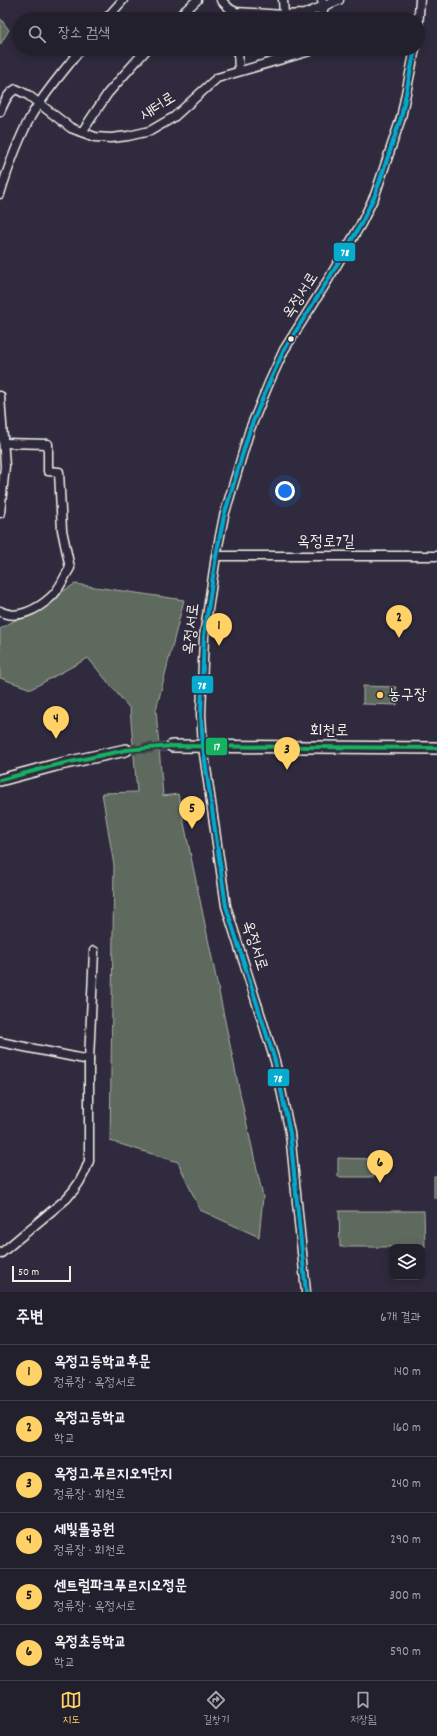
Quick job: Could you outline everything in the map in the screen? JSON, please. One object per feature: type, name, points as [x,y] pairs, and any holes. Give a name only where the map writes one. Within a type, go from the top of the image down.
[{"type":"main road","name":"회천로","points":[[172,746],[437,748]]},
{"type":"main road","points":[[0,780],[56,764],[126,750]]},
{"type":"street","points":[[112,12],[123,0]]},
{"type":"street","points":[[184,12],[197,0]]},
{"type":"street","points":[[221,0],[233,12]]},
{"type":"street","points":[[283,0],[284,12]]},
{"type":"street","points":[[307,12],[323,3],[339,0]]},
{"type":"street","points":[[419,12],[420,0]]},
{"type":"street","points":[[0,194],[10,163],[31,117],[76,56]]},
{"type":"street","points":[[82,132],[108,94],[141,56]]},
{"type":"street","points":[[238,56],[239,71]]},
{"type":"street","name":"새터로","points":[[0,112],[6,98],[16,89],[25,93],[71,128],[95,137],[111,138],[150,131],[178,114],[217,78],[292,56]]},
{"type":"street","name":"옥정서로","points":[[306,1292],[290,1133],[276,1061],[226,906],[203,747],[201,714],[204,636],[216,556],[224,516],[248,436],[284,350],[361,224],[375,195],[401,118],[414,56]]},
{"type":"street","points":[[0,396],[5,466],[0,513]]},
{"type":"street","points":[[0,611],[7,616],[27,613],[52,597],[70,568],[62,530],[59,472],[48,471],[48,444],[4,443]]},
{"type":"street","name":"옥정로7길","points":[[216,556],[437,556]]},
{"type":"street","points":[[0,1254],[66,1199],[75,1190],[86,1171],[89,1161],[89,1060],[94,951]]},
{"type":"street","points":[[0,1042],[89,1060]]},
{"type":"green space","points":[[0,18],[9,30],[0,45]]},
{"type":"green space","points":[[75,584],[184,600],[156,710],[163,796],[178,794],[263,1197],[259,1237],[200,1210],[178,1162],[110,1141],[114,866],[102,793],[137,792],[130,709],[88,658],[31,689],[0,678],[0,629]]},
{"type":"green space","name":"농구장","points":[[363,686],[396,687],[397,705],[363,704]]},
{"type":"green space","points":[[338,1158],[375,1159],[374,1177],[338,1177]]},
{"type":"green space","points":[[434,1176],[437,1176],[437,1198],[434,1198]]},
{"type":"green space","points":[[339,1211],[424,1211],[425,1244],[389,1244],[389,1247],[340,1247]]},
{"type":"tunnel","points":[[126,750],[172,746]]},
{"type":"transit line","name":"78","points":[[306,1292],[290,1133],[275,1061],[226,906],[203,747],[201,714],[204,636],[216,556],[224,516],[250,429],[284,350],[361,224],[375,195],[401,118],[414,56]]},
{"type":"transit line","name":"17","points":[[0,780],[56,765],[126,750],[172,746],[437,748]]},
{"type":"place","name":"옥정고등학교","points":[[399,638]]},
{"type":"place","name":"옥정고등학교후문","points":[[219,646]]},
{"type":"place","name":"농구장","points":[[380,695]]},
{"type":"place","name":"세빛뜰공원","points":[[56,739]]},
{"type":"place","name":"옥정고.푸르지오9단지","points":[[287,770]]},
{"type":"place","name":"센트럴파크푸르지오정문","points":[[192,829]]},
{"type":"place","name":"옥정초등학교","points":[[380,1183]]}]
